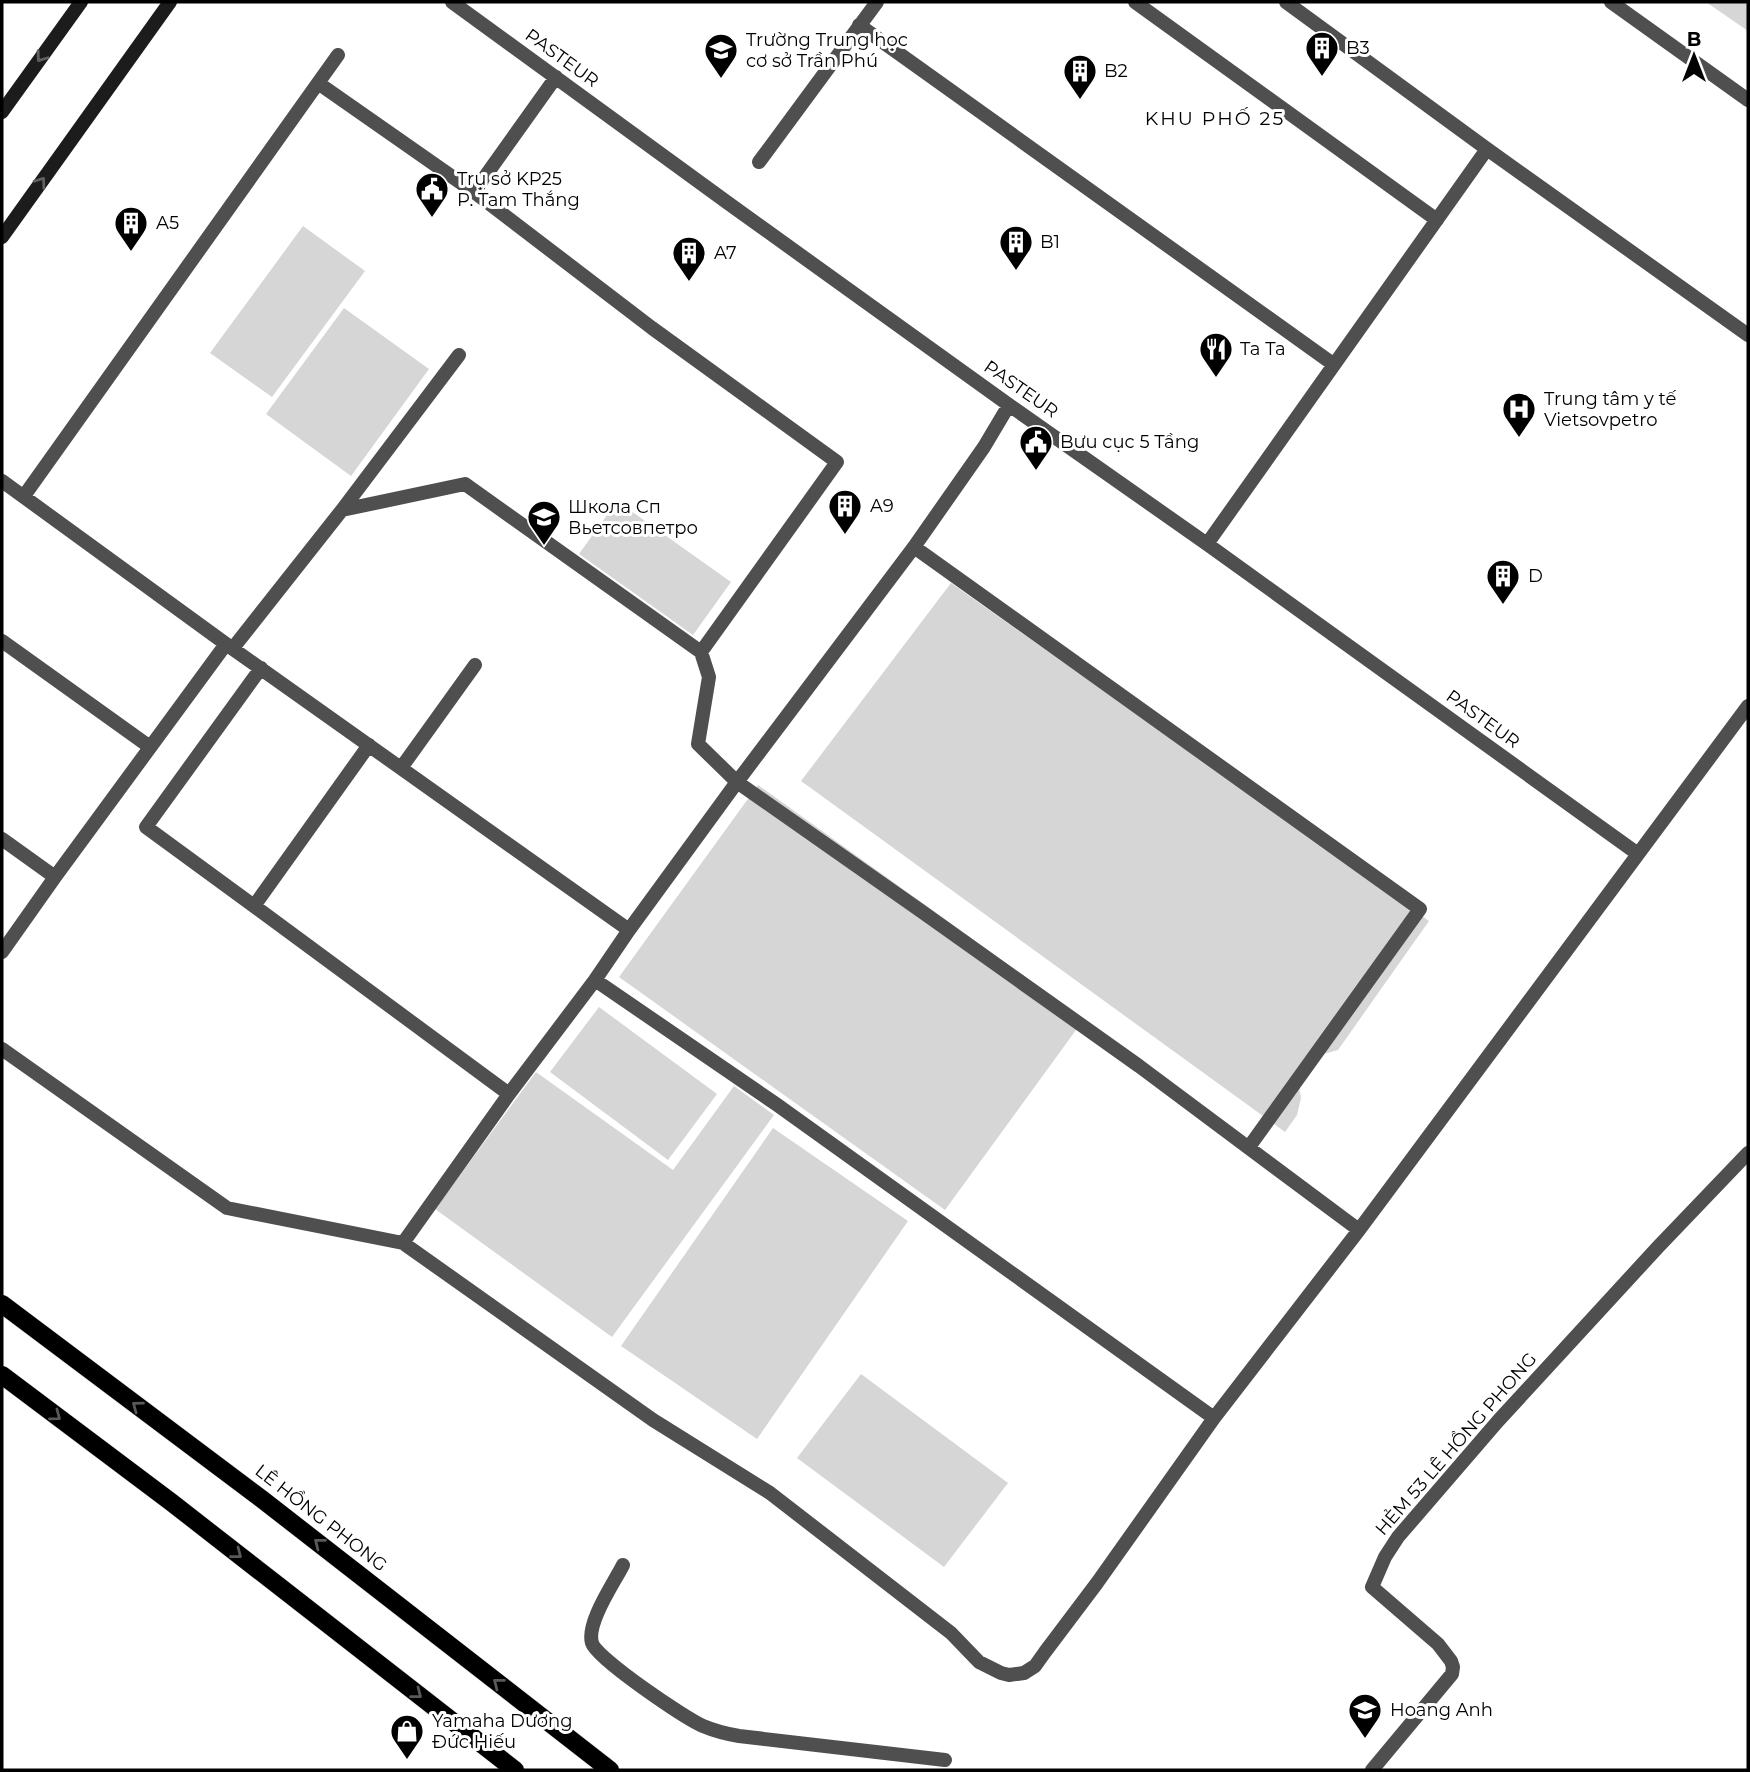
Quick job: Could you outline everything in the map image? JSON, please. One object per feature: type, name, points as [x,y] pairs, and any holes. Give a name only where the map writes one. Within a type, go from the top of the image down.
[{"type":"main road","points":[[2,112],[81,2]]},
{"type":"main road","points":[[2,237],[170,2]]},
{"type":"main road","name":"LÊ HỒNG PHONG","points":[[2,1304],[263,1500],[610,1770]]},
{"type":"main road","points":[[2,1375],[515,1770]]},
{"type":"street","name":"PASTEUR","points":[[452,2],[1009,405],[1638,854]]},
{"type":"street","points":[[759,162],[877,2]]},
{"type":"street","points":[[1135,2],[1437,220]]},
{"type":"street","points":[[1611,2],[1748,100]]},
{"type":"street","points":[[1290,3],[1486,149],[1748,335]]},
{"type":"street","points":[[859,25],[1333,364]]},
{"type":"street","points":[[24,496],[338,55]]},
{"type":"street","points":[[474,192],[556,77]]},
{"type":"street","points":[[318,83],[474,192],[652,328],[837,462],[701,652]]},
{"type":"street","points":[[1207,544],[1486,149]]},
{"type":"street","points":[[2,952],[150,747],[342,510],[458,355]]},
{"type":"street","points":[[403,1243],[737,782],[914,547],[984,447],[1009,405]]},
{"type":"street","points":[[2,481],[629,930]]},
{"type":"street","points":[[342,510],[465,484],[701,652],[709,677],[698,744],[737,782],[1021,982],[1359,1230]]},
{"type":"street","points":[[914,547],[1420,909],[1249,1147]]},
{"type":"street","points":[[2,641],[150,747]]},
{"type":"street","points":[[401,768],[475,665]]},
{"type":"street","points":[[261,668],[146,827],[509,1094]]},
{"type":"street","points":[[2,1049],[227,1208],[403,1243],[653,1420],[770,1493],[951,1633],[979,1662],[1009,1675],[1024,1673],[1035,1666],[1214,1418],[1359,1230],[1748,706]]},
{"type":"street","points":[[254,906],[369,745]]},
{"type":"street","points":[[2,839],[55,877]]},
{"type":"street","points":[[595,980],[788,1112],[1214,1418]]},
{"type":"street","name":"HẺM 53 LÊ HỒNG PHONG","points":[[1372,1770],[1452,1674],[1453,1667],[1438,1644],[1372,1587],[1385,1558],[1398,1537],[1498,1421],[1748,1153]]},
{"type":"street","points":[[623,1565],[595,1620],[592,1630],[593,1646],[606,1660],[690,1720],[721,1733],[739,1736],[945,1760]]},
{"type":"shaded area","points":[[1706,2],[1748,2],[1748,31]]},
{"type":"shaded area","points":[[303,226],[365,271],[272,397],[210,353]]},
{"type":"shaded area","points":[[344,308],[429,369],[351,476],[266,414]]},
{"type":"shaded area","points":[[617,501],[731,582],[693,635],[579,554]]},
{"type":"shaded area","points":[[951,583],[1429,921],[1338,1050],[1313,1057],[1299,1087],[1301,1098],[1297,1115],[1285,1132],[801,781]]},
{"type":"shaded area","points":[[758,785],[1084,1019],[945,1210],[619,977]]},
{"type":"shaded area","points":[[599,1007],[717,1094],[668,1160],[550,1072]]},
{"type":"shaded area","points":[[536,1072],[673,1170],[734,1086],[774,1115],[612,1337],[435,1209]]},
{"type":"shaded area","points":[[773,1128],[908,1221],[757,1439],[621,1346]]},
{"type":"shaded area","points":[[861,1374],[1008,1483],[944,1567],[797,1458]]},
{"type":"place","name":"B3","points":[[1322,78]]},
{"type":"place","name":"Trường Trung học cơ sở Trần Phú","points":[[721,80]]},
{"type":"place","name":"B2","points":[[1080,101]]},
{"type":"place","name":"Trụ sở KP25 P. Tam Thắng","points":[[432,219]]},
{"type":"place","name":"A5","points":[[131,253]]},
{"type":"place","name":"B1","points":[[1016,272]]},
{"type":"place","name":"A7","points":[[689,283]]},
{"type":"place","name":"Ta Ta","points":[[1216,379]]},
{"type":"place","name":"Trung tâm y tế Vietsovpetro","points":[[1519,439]]},
{"type":"place","name":"Bưu cục 5 Tầng","points":[[1036,472]]},
{"type":"place","name":"A9","points":[[845,536]]},
{"type":"place","name":"Школа Сп Вьетсовпетро","points":[[544,547]]},
{"type":"place","name":"D","points":[[1503,606]]},
{"type":"place","name":"Hoang Anh","points":[[1365,1740]]},
{"type":"place","name":"Yamaha Dương Đức Hiếu","points":[[407,1761]]},
{"type":"district","name":"KHU PHỐ 25","points":[[1215,118]]}]
